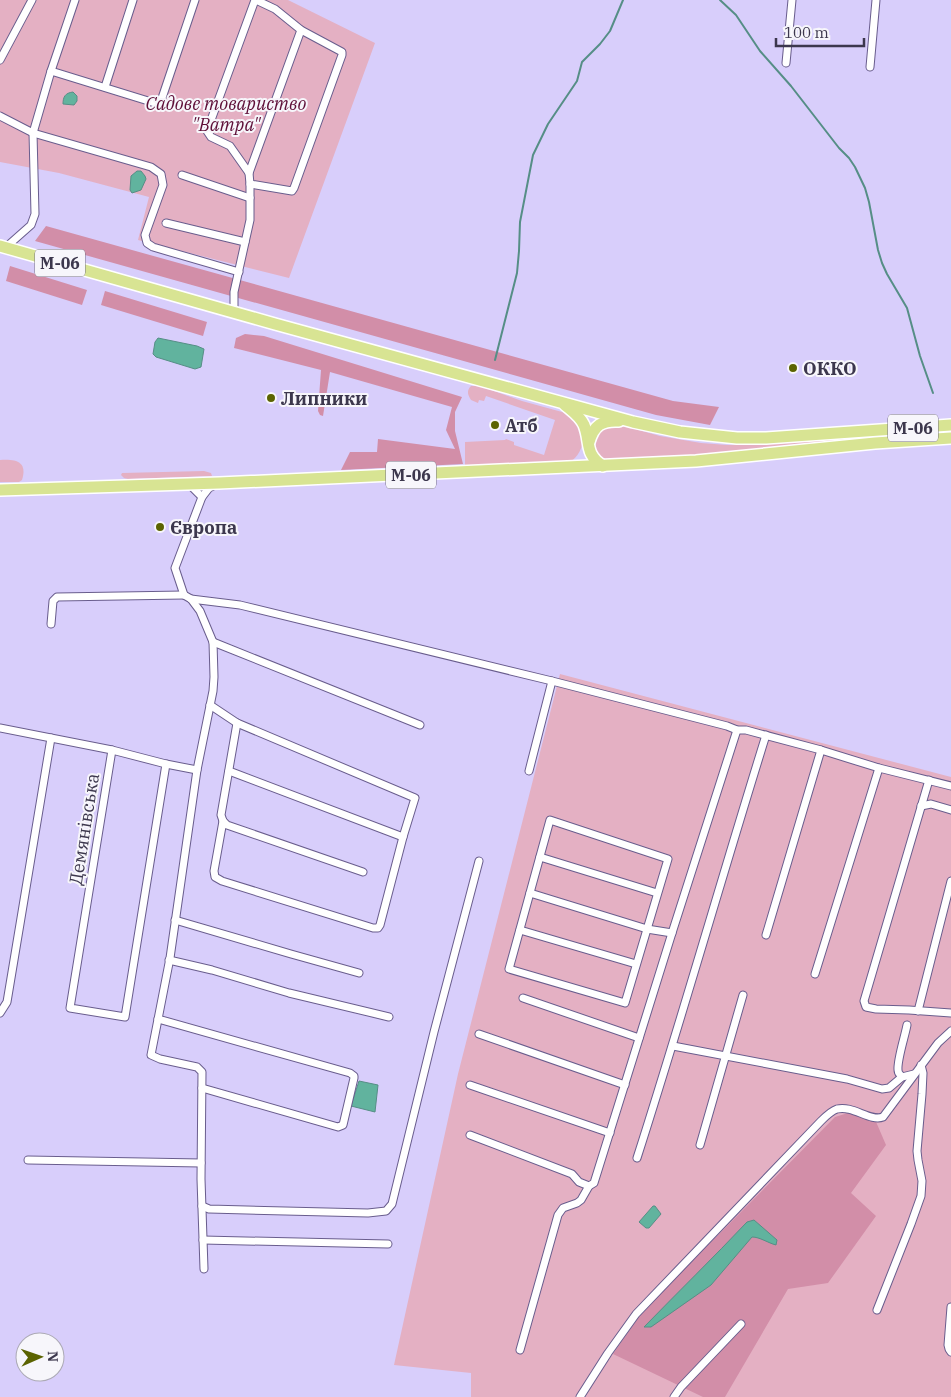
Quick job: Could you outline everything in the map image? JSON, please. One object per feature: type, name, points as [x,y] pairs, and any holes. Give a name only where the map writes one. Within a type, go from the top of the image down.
[{"type":"highway","name":"М-06","points":[[3,247],[633,422],[680,432],[737,438],[766,438],[951,425]]},
{"type":"highway","points":[[560,402],[581,420],[586,430],[591,456],[603,466]]},
{"type":"highway","points":[[588,444],[593,430],[603,422],[633,422]]},
{"type":"highway","name":"М-06","points":[[0,490],[219,483],[696,461],[875,443],[951,438]]},
{"type":"street","points":[[0,60],[32,0]]},
{"type":"street","points":[[3,247],[31,225],[35,214],[33,133],[51,71],[75,0]]},
{"type":"street","points":[[105,88],[133,0]]},
{"type":"street","points":[[51,71],[158,104],[162,98],[195,0]]},
{"type":"street","points":[[249,173],[230,146],[211,137],[206,131],[256,0],[275,9],[300,30],[342,52],[342,55],[292,191],[250,184]]},
{"type":"street","points":[[786,63],[792,0]]},
{"type":"street","points":[[870,66],[876,0]]},
{"type":"street","points":[[234,312],[234,292],[250,220],[249,173],[300,30]]},
{"type":"street","points":[[0,116],[33,133],[151,167],[161,174],[163,185],[145,235],[146,243],[153,247],[239,272]]},
{"type":"street","points":[[182,175],[250,198]]},
{"type":"street","points":[[166,223],[245,242]]},
{"type":"street","points":[[204,1269],[201,1164],[202,1072],[197,1066],[151,1055],[170,960],[197,770],[214,677],[212,642],[200,611],[188,597],[174,568],[202,497],[209,488],[219,483]]},
{"type":"street","points":[[189,484],[202,497]]},
{"type":"street","points":[[51,624],[53,601],[57,596],[188,597],[240,605],[552,681],[737,730],[746,730],[951,786]]},
{"type":"street","points":[[212,642],[420,725]]},
{"type":"street","points":[[530,771],[552,681]]},
{"type":"street","points":[[210,705],[237,724],[416,798],[403,837],[378,928],[222,881],[215,877],[214,871],[223,821]]},
{"type":"street","points":[[237,724],[221,815],[223,821],[227,825],[363,872]]},
{"type":"street","points":[[0,728],[112,750],[197,770]]},
{"type":"street","points":[[520,1350],[558,1215],[563,1208],[581,1200],[589,1186],[594,1184],[737,730]]},
{"type":"street","points":[[637,1158],[673,1046],[713,906],[766,736]]},
{"type":"street","points":[[0,1013],[7,1002],[51,738]]},
{"type":"street","name":"Демянівська","points":[[112,750],[70,1008],[124,1017],[166,764]]},
{"type":"street","points":[[766,935],[821,750]]},
{"type":"street","points":[[815,974],[880,768]]},
{"type":"street","points":[[229,771],[403,837]]},
{"type":"street","points":[[929,780],[864,1001],[866,1006],[870,1008],[951,1013]]},
{"type":"street","points":[[921,806],[931,804],[951,810]]},
{"type":"street","points":[[550,820],[668,859],[624,1002],[510,969],[540,857],[550,820]]},
{"type":"street","points":[[540,857],[657,893]]},
{"type":"street","points":[[202,1206],[209,1209],[294,1212],[368,1213],[388,1210],[392,1204],[434,1032],[479,861]]},
{"type":"street","points":[[918,1011],[951,881]]},
{"type":"street","points":[[530,893],[646,929],[672,933]]},
{"type":"street","points":[[176,920],[359,973]]},
{"type":"street","points":[[520,930],[636,964]]},
{"type":"street","points":[[170,960],[212,970],[289,993],[389,1017]]},
{"type":"street","points":[[700,1145],[743,995]]},
{"type":"street","points":[[523,998],[639,1038]]},
{"type":"street","points":[[158,1019],[350,1074],[354,1078],[343,1125],[338,1127],[202,1088]]},
{"type":"street","points":[[902,1077],[899,1074],[898,1064],[907,1025]]},
{"type":"street","points":[[580,1397],[636,1314],[822,1120],[838,1109],[851,1110],[877,1118],[883,1117],[938,1043],[951,1031]]},
{"type":"street","points":[[479,1034],[625,1085]]},
{"type":"street","points":[[673,1046],[847,1079],[882,1089],[889,1088],[902,1077],[914,1074]]},
{"type":"street","points":[[877,1310],[921,1196],[922,1181],[917,1151],[922,1094],[923,1072],[921,1065]]},
{"type":"street","points":[[470,1085],[610,1134]]},
{"type":"street","points":[[470,1135],[572,1174],[578,1182],[589,1186]]},
{"type":"street","points":[[28,1160],[201,1164]]},
{"type":"street","points":[[203,1240],[388,1244]]},
{"type":"street","points":[[951,1307],[948,1344],[951,1352]]},
{"type":"street","points":[[674,1397],[681,1387],[741,1324]]},
{"type":"green space","name":"Садове товариство \"Ватра\"","points":[[0,0],[288,0],[375,43],[289,278],[138,240],[149,197],[59,173],[0,162]]},
{"type":"green space","points":[[471,386],[480,386],[522,401],[573,415],[580,425],[583,434],[583,443],[577,456],[570,462],[465,468],[465,442],[506,439],[514,442],[514,445],[544,455],[555,420],[486,396],[484,401],[479,400],[478,403],[471,400],[469,396],[468,391]]},
{"type":"green space","points":[[617,424],[660,436],[727,445],[951,431],[951,435],[728,453],[607,460],[598,455],[594,450],[594,436],[599,428]]},
{"type":"green space","points":[[0,460],[19,462],[23,469],[22,480],[19,482],[0,482]]},
{"type":"green space","points":[[204,471],[211,473],[212,476],[128,479],[121,475],[122,473]]},
{"type":"green space","points":[[560,674],[951,777],[951,1397],[471,1397],[471,1373],[394,1365],[458,1074]]},
{"type":"shaded area","points":[[73,92],[77,96],[77,101],[74,105],[63,104],[65,96]]},
{"type":"shaded area","points":[[137,171],[141,171],[146,179],[141,190],[132,193],[130,190],[131,176]]},
{"type":"shaded area","points":[[46,226],[673,401],[719,407],[710,425],[656,415],[35,241]]},
{"type":"shaded area","points":[[10,266],[87,290],[82,305],[6,281]]},
{"type":"shaded area","points":[[105,291],[207,322],[203,336],[101,305]]},
{"type":"shaded area","points":[[245,334],[264,336],[462,397],[455,412],[455,431],[463,464],[341,470],[350,452],[377,452],[378,439],[455,449],[446,430],[452,407],[330,372],[323,416],[320,415],[318,411],[321,370],[234,348],[236,338]]},
{"type":"shaded area","points":[[158,338],[204,349],[201,367],[195,369],[156,357],[153,354],[155,342]]},
{"type":"shaded area","points":[[359,1081],[378,1085],[375,1112],[351,1106]]},
{"type":"shaded area","points":[[851,1112],[874,1117],[886,1145],[851,1193],[876,1216],[828,1283],[788,1289],[725,1397],[703,1397],[613,1354],[642,1312],[835,1117]]},
{"type":"shaded area","points":[[653,1206],[661,1214],[649,1228],[646,1228],[639,1222]]},
{"type":"shaded area","points":[[754,1220],[777,1240],[776,1245],[752,1237],[711,1285],[651,1327],[644,1327],[747,1222]]},
{"type":"waterway","points":[[495,360],[517,273],[520,222],[533,155],[548,124],[577,81],[582,62],[610,31],[623,0]]},
{"type":"waterway","points":[[720,0],[736,15],[760,51],[791,86],[855,167],[869,202],[882,263],[907,308],[920,356],[933,393]]},
{"type":"place","name":"ОККО","points":[[793,368]]},
{"type":"place","name":"Липники","points":[[271,398]]},
{"type":"place","name":"Атб","points":[[495,425]]},
{"type":"place","name":"Європа","points":[[160,527]]}]
